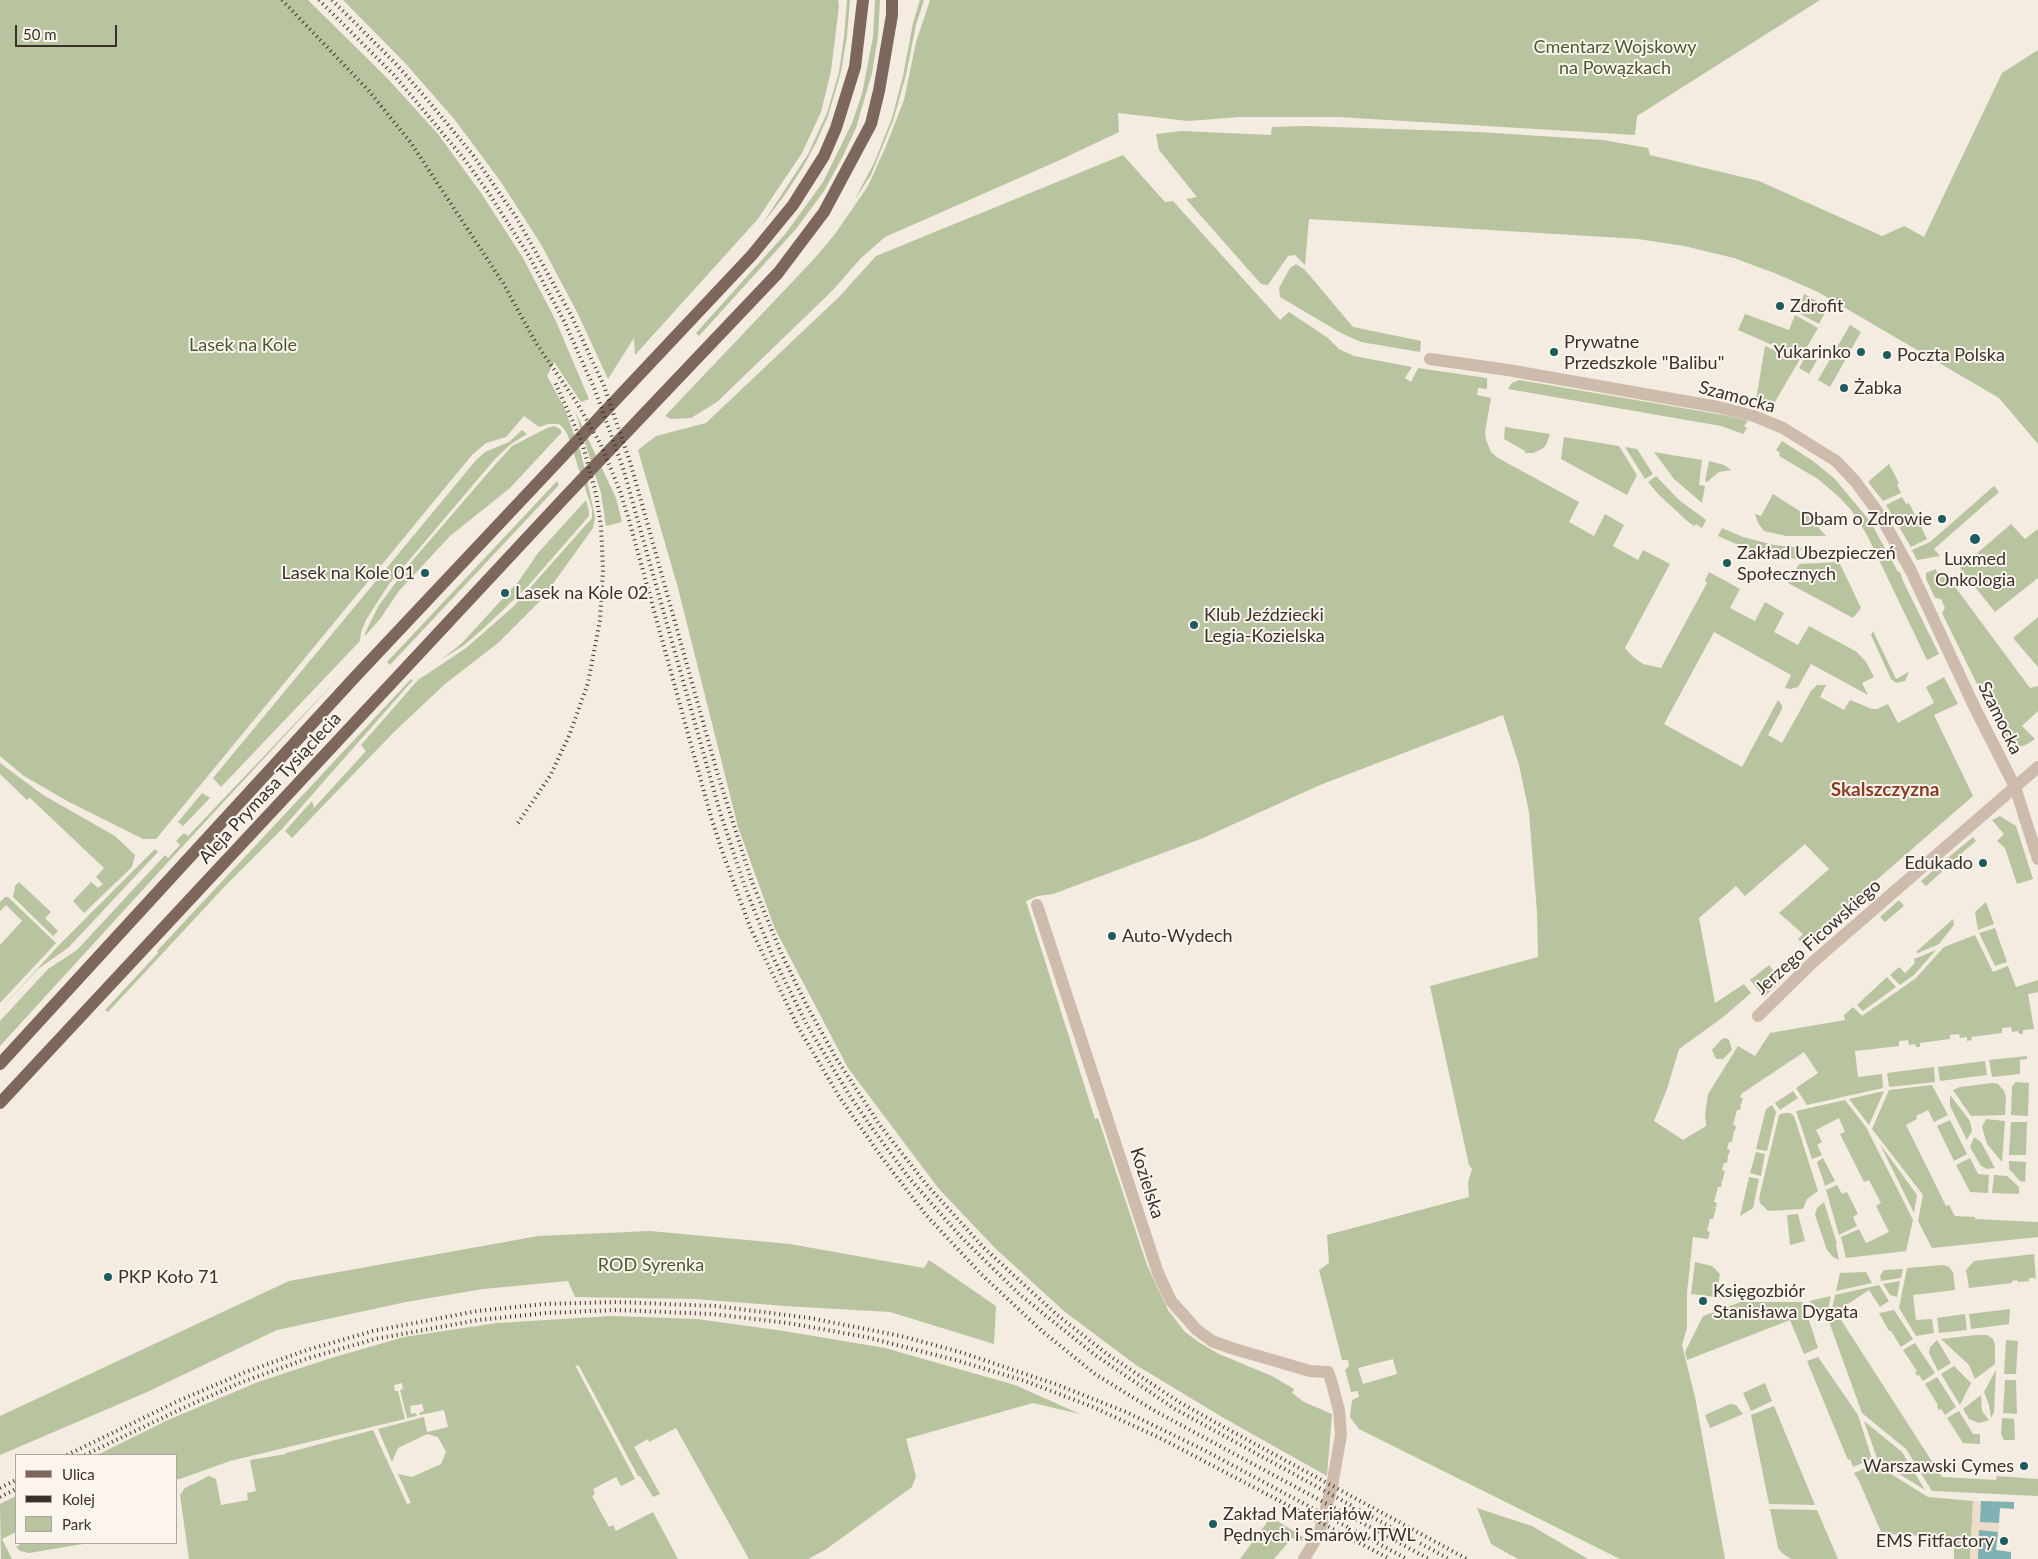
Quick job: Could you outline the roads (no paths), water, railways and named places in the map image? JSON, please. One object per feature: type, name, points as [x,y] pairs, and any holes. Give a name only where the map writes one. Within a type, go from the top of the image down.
[{"type":"main road","name":"Aleja Prymasa Tysiąclecia","points":[[0,1064],[355,677],[752,255],[793,204],[824,156],[836,128],[853,75],[863,0]]},
{"type":"main road","name":"Aleja Prymasa Tysiąclecia","points":[[0,1103],[566,496],[778,273],[824,212],[871,124],[892,15],[892,0]]},
{"type":"street","name":"Szamocka","points":[[1430,359],[1508,370],[1718,407],[1754,416],[1782,428],[1836,461],[1855,481],[1880,515],[1902,554],[2015,787],[2038,859]]},
{"type":"street","name":"Jerzego Ficowskiego","points":[[1758,1016],[1812,962],[2038,767]]},
{"type":"street","name":"Kozielska","points":[[1037,905],[1155,1264],[1171,1301],[1197,1330],[1212,1341],[1310,1371],[1328,1372],[1336,1395],[1341,1435],[1332,1486],[1320,1528],[1304,1559]]},
{"type":"water","points":[[1981,1501],[2014,1502],[2014,1509],[2000,1508],[1999,1523],[1980,1522]]},
{"type":"water","points":[[1979,1530],[1998,1532],[1996,1550],[2011,1552],[2011,1559],[1978,1559]]},
{"type":"railway","points":[[282,0],[369,91],[411,143],[503,283],[536,343],[577,403],[601,445],[620,491],[629,520],[711,817],[750,927],[798,1027],[840,1098],[883,1159],[926,1215],[981,1274],[1042,1331],[1095,1374],[1155,1411],[1429,1559]]},
{"type":"railway","points":[[319,0],[394,75],[465,160],[529,256],[564,321],[595,390],[623,468],[720,812],[745,887],[773,957],[807,1025],[848,1093],[872,1128],[909,1178],[961,1237],[1019,1294],[1095,1355],[1175,1409],[1449,1559]]},
{"type":"railway","points":[[332,0],[397,65],[473,155],[516,217],[572,317],[604,386],[631,465],[717,772],[752,882],[782,955],[807,1006],[836,1058],[879,1124],[926,1184],[983,1247],[1056,1314],[1107,1354],[1179,1402],[1467,1559]]},
{"type":"railway","points":[[518,823],[550,776],[569,736],[588,683],[600,620],[603,570],[601,526],[596,494],[582,442],[554,380]]},
{"type":"railway","points":[[69,1454],[176,1402],[243,1373],[307,1350],[373,1331],[477,1311],[545,1304],[616,1302],[715,1306],[810,1318],[901,1336],[960,1352],[1058,1385],[1126,1412],[1204,1450],[1407,1559]]},
{"type":"railway","points":[[87,1454],[242,1382],[309,1358],[375,1339],[478,1320],[546,1313],[616,1310],[712,1314],[788,1323],[866,1337],[959,1361],[1025,1381],[1093,1407],[1160,1438],[1390,1559]]},
{"type":"railway","points":[[0,1488],[15,1480]]},
{"type":"railway","points":[[0,1497],[15,1490]]},
{"type":"place","name":"Zdrofit","points":[[1780,306]]},
{"type":"place","name":"Prywatne Przedszkole \"Balibu\"","points":[[1554,352]]},
{"type":"place","name":"Yukarinko","points":[[1861,352]]},
{"type":"place","name":"Poczta Polska","points":[[1887,355]]},
{"type":"place","name":"Żabka","points":[[1844,388]]},
{"type":"place","name":"Dbam o Zdrowie","points":[[1942,519]]},
{"type":"place","name":"Luxmed Onkologia","points":[[1975,539]]},
{"type":"place","name":"Zakład Ubezpieczeń Społecznych","points":[[1727,563]]},
{"type":"place","name":"Lasek na Kole 01","points":[[425,573]]},
{"type":"place","name":"Lasek na Kole 02","points":[[505,593]]},
{"type":"place","name":"Klub Jeździecki Legia-Kozielska","points":[[1194,625]]},
{"type":"place","name":"Edukado","points":[[1983,863]]},
{"type":"place","name":"Auto-Wydech","points":[[1112,936]]},
{"type":"place","name":"PKP Koło 71","points":[[108,1277]]},
{"type":"place","name":"Księgozbiór Stanisława Dygata","points":[[1703,1301]]},
{"type":"place","name":"Warszawski Cymes","points":[[2024,1466]]},
{"type":"place","name":"Zakład Materiałów Pędnych i Smarów ITWL","points":[[1213,1524]]},
{"type":"place","name":"EMS Fitfactory","points":[[2004,1541]]},
{"type":"district","name":"Skalszczyzna","points":[[1885,790]]},
{"type":"park label","name":"Cmentarz Wojskowy na Powązkach","points":[[1615,57]]},
{"type":"park label","name":"Lasek na Kole","points":[[243,345]]},
{"type":"park label","name":"ROD Syrenka","points":[[651,1265]]}]
